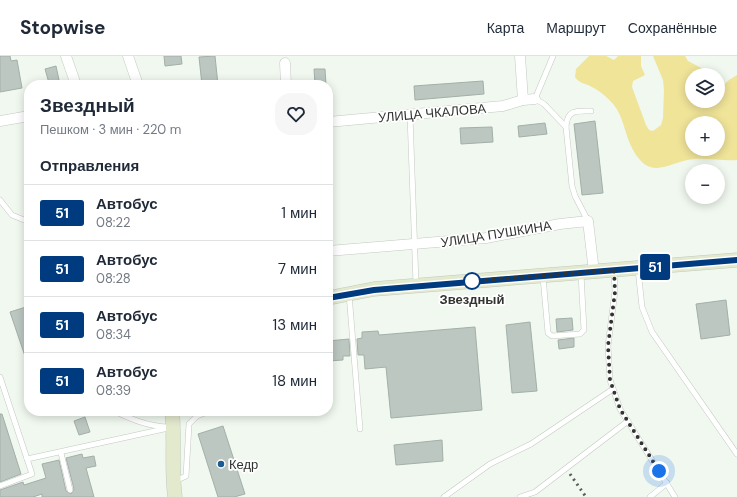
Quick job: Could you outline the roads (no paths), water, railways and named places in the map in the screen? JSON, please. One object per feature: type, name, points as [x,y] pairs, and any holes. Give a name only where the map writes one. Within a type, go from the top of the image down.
[{"type":"main road","points":[[333,297],[349,293],[416,286],[737,260]]},
{"type":"main road","points":[[173,416],[174,427],[173,481],[175,497]]},
{"type":"main road","points":[[174,427],[179,416]]},
{"type":"street","points":[[66,56],[74,80]]},
{"type":"street","points":[[128,56],[136,80]]},
{"type":"street","points":[[520,56],[523,100]]},
{"type":"street","points":[[285,63],[286,80]]},
{"type":"street","name":"УЛИЦА ЧКАЛОВА","points":[[333,122],[503,106],[535,98]]},
{"type":"street","points":[[0,121],[24,117]]},
{"type":"street","points":[[588,221],[588,273]]},
{"type":"street","name":"УЛИЦА ПУШКИНА","points":[[333,251],[486,238],[560,224],[588,221]]},
{"type":"lane","points":[[553,56],[535,98],[544,104],[566,126]]},
{"type":"lane","points":[[588,221],[575,196],[572,186],[566,118],[570,113],[576,111],[591,111]]},
{"type":"lane","points":[[410,115],[416,286]]},
{"type":"lane","points":[[0,200],[12,215],[24,220]]},
{"type":"lane","points":[[638,269],[642,307],[652,332],[737,454]]},
{"type":"lane","points":[[614,270],[615,292],[608,346],[608,365],[613,389],[620,409],[675,497]]},
{"type":"lane","points":[[543,276],[548,332],[552,336],[580,334],[584,330],[588,273]]},
{"type":"lane","points":[[349,293],[360,429]]},
{"type":"lane","points":[[0,377],[32,474],[0,486]]},
{"type":"lane","points":[[444,497],[490,464],[531,444],[613,389]]},
{"type":"lane","points":[[127,416],[154,426],[174,427]]},
{"type":"lane","points":[[173,481],[186,476],[189,424],[197,416]]},
{"type":"lane","points":[[520,497],[536,495],[628,421]]},
{"type":"lane","points":[[27,459],[61,453],[174,427]]},
{"type":"lane","points":[[61,453],[70,490]]},
{"type":"lane","points":[[650,497],[667,483]]},
{"type":"railway","points":[[570,474],[586,497]]},
{"type":"place","name":"Звездный","points":[[472,281]]},
{"type":"place","name":"Кедр","points":[[221,464]]}]
